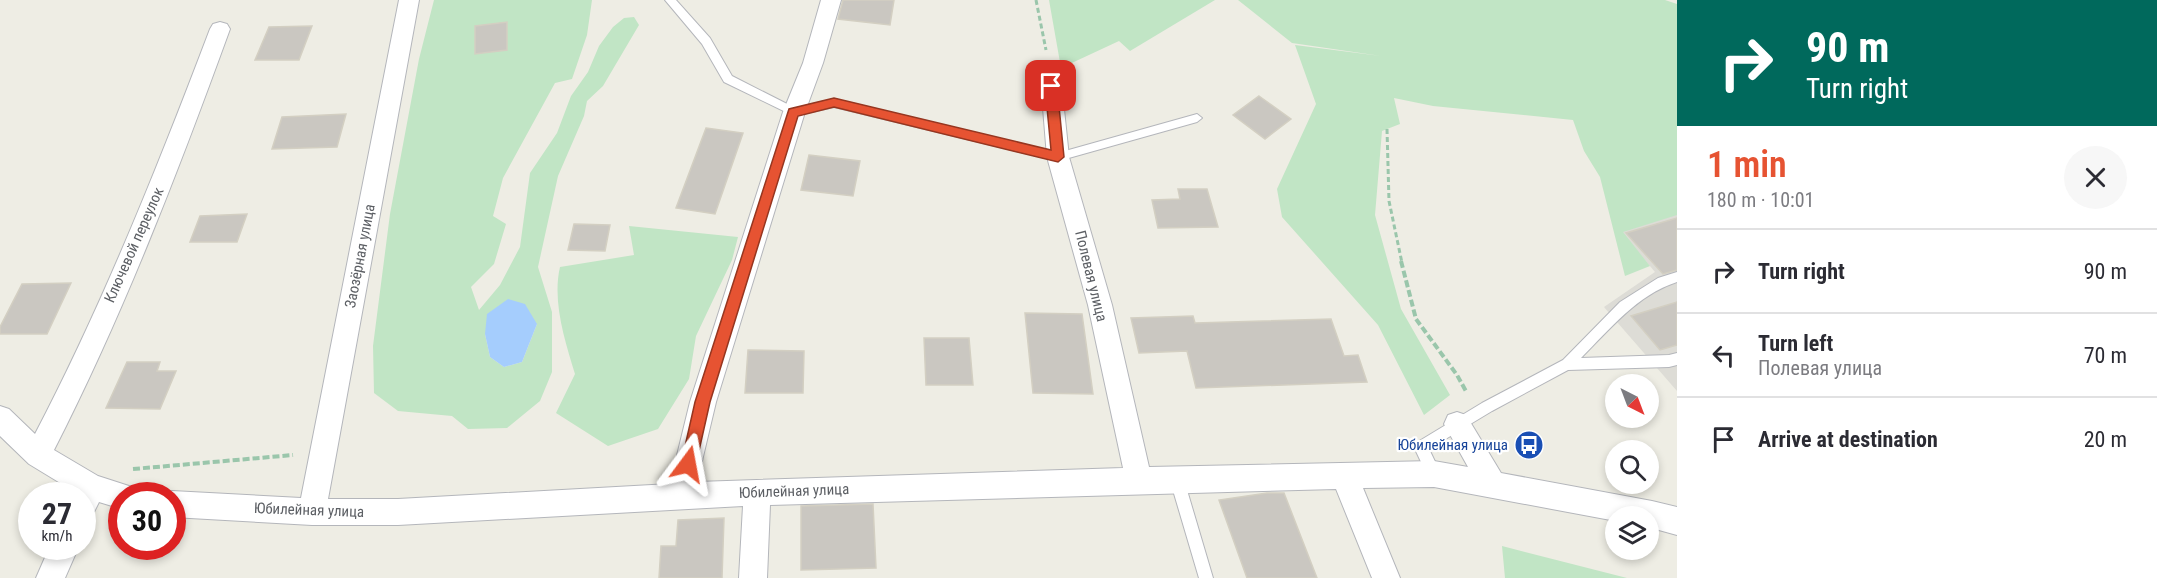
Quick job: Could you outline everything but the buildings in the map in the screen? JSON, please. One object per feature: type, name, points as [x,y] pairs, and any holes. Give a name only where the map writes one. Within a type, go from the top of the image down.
[{"type":"street","name":"Заозёрная улица","points":[[312,512],[409,0]]},
{"type":"street","points":[[680,497],[703,402],[794,112],[813,63],[831,0]]},
{"type":"street","name":"Ключевой переулок","points":[[38,455],[70,393],[172,159],[220,29]]},
{"type":"street","name":"Полевая улица","points":[[1050,71],[1058,157],[1100,305],[1120,408],[1139,480]]},
{"type":"street","points":[[0,418],[70,482]]},
{"type":"street","points":[[1468,418],[1492,484]]},
{"type":"street","name":"Юбилейная улица","points":[[186,505],[312,512],[398,512],[757,492],[1139,480],[1434,474],[1677,521]]},
{"type":"street","points":[[1344,475],[1386,578]]},
{"type":"street","points":[[753,578],[757,492]]},
{"type":"street","points":[[50,578],[58,560]]},
{"type":"lane","points":[[669,0],[706,41],[729,79],[794,112],[834,103],[1058,157],[1197,118]]},
{"type":"lane","points":[[1434,474],[1421,447],[1567,363],[1624,306],[1662,282],[1677,277]]},
{"type":"lane","points":[[1567,363],[1669,361],[1677,358]]},
{"type":"lane","points":[[1177,480],[1206,578]]},
{"type":"path","points":[[1036,0],[1050,71]]},
{"type":"path","points":[[1387,129],[1389,201],[1397,245],[1416,319],[1457,375],[1468,418]]},
{"type":"path","points":[[129,468],[139,470],[323,452]]},
{"type":"shaded area","points":[[1677,214],[1677,391],[1604,307],[1655,272],[1620,230]]},
{"type":"green space","points":[[434,0],[592,0],[587,35],[572,79],[555,83],[503,178],[493,216],[506,224],[494,264],[471,287],[479,310],[500,285],[520,247],[530,173],[557,133],[571,96],[588,72],[599,46],[613,27],[624,18],[634,17],[639,25],[603,86],[587,101],[584,116],[558,176],[538,267],[552,312],[552,372],[540,401],[507,428],[468,429],[452,416],[398,411],[374,393],[373,346],[390,214],[419,59]],"holes":[[[537,324],[522,362],[504,367],[490,357],[485,334]]]},
{"type":"green space","points":[[1049,0],[1215,0],[1130,51],[1119,41],[1061,68]]},
{"type":"green space","points":[[1238,0],[1665,0],[1677,4],[1677,215],[1623,232],[1650,266],[1625,276],[1600,177],[1584,151],[1573,120],[1433,106],[1394,98],[1400,124],[1382,131],[1375,215],[1401,309],[1450,395],[1424,415],[1378,325],[1282,217],[1277,189],[1316,104],[1295,45],[1381,56],[1292,43]]},
{"type":"green space","points":[[629,226],[738,237],[732,260],[696,336],[689,379],[658,429],[608,446],[556,413],[575,374],[561,321],[558,280],[560,267],[634,255]]},
{"type":"green space","points":[[1502,546],[1627,578],[1505,578]]},
{"type":"water","points":[[508,299],[525,304],[537,324],[522,362],[504,367],[490,357],[485,334],[487,314]]},
{"type":"place","name":"Юбилейная улица","points":[[1529,445]]},
{"type":"route","points":[[688,464],[703,402],[794,112],[834,103],[1058,157],[1051,86]]}]
